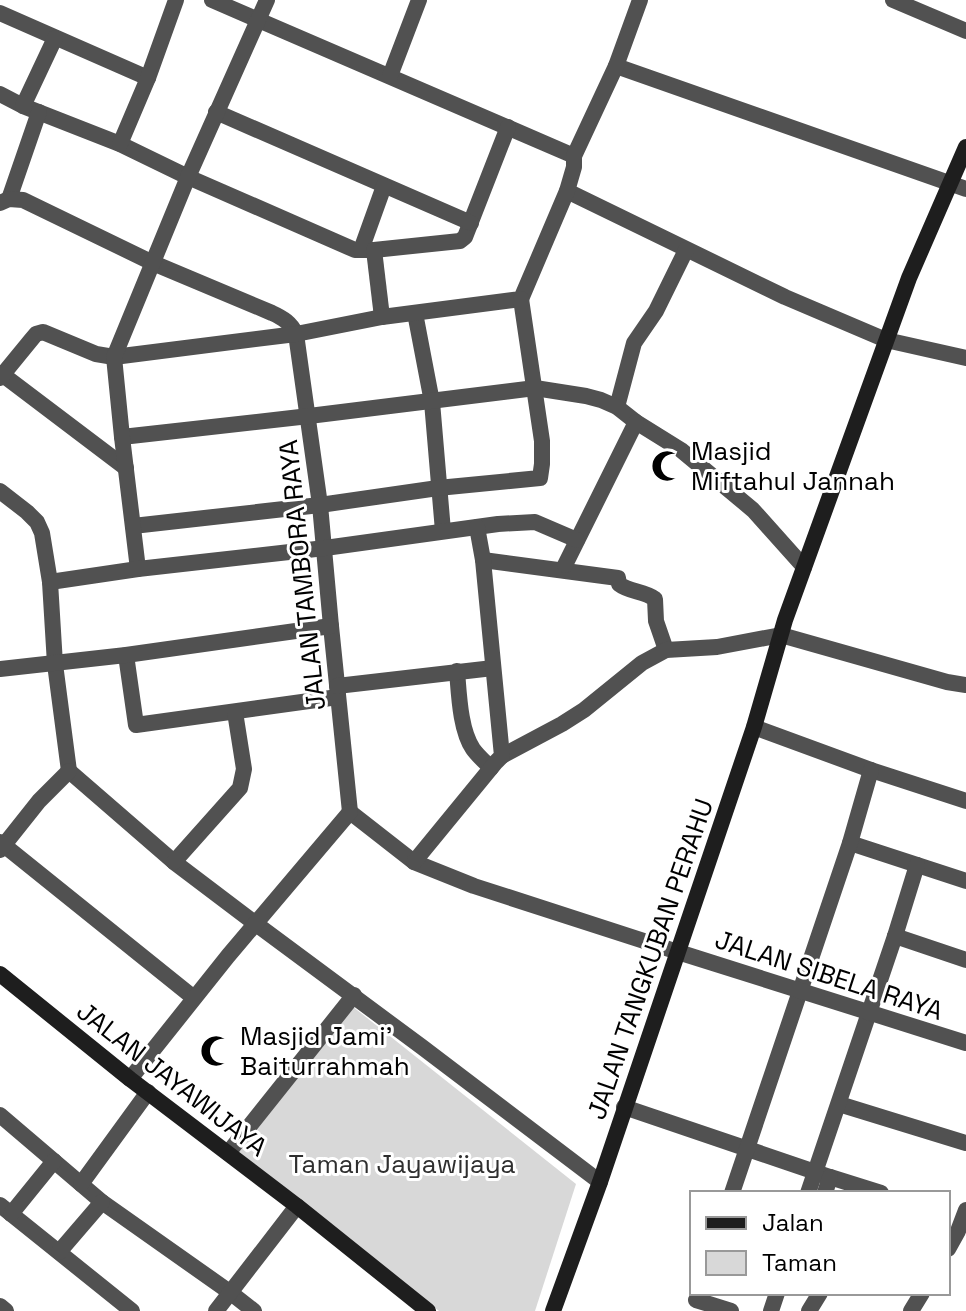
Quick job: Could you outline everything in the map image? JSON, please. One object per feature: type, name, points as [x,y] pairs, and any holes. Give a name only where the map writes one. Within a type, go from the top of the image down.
[{"type":"main road","name":"JALAN TANGKUBAN PERAHU","points":[[553,1311],[600,1182],[754,727],[803,570],[909,278],[958,186],[966,147]]},
{"type":"main road","name":"JALAN JAYAWIJAYA","points":[[0,975],[428,1311]]},
{"type":"street","points":[[120,144],[176,0]]},
{"type":"street","points":[[212,0],[574,156]]},
{"type":"street","points":[[138,569],[114,357],[188,177],[267,0]]},
{"type":"street","points":[[390,76],[419,0]]},
{"type":"street","points":[[133,526],[540,478],[542,441],[521,299],[567,191],[574,156],[616,66],[640,0]]},
{"type":"street","points":[[893,0],[966,31]]},
{"type":"street","points":[[0,13],[148,78]]},
{"type":"street","points":[[55,38],[5,201],[23,200],[153,263],[283,318],[296,334]]},
{"type":"street","points":[[616,66],[958,186]]},
{"type":"street","points":[[0,94],[120,144],[347,248],[368,250],[460,241],[465,237],[508,127]]},
{"type":"street","points":[[216,112],[471,223]]},
{"type":"street","points":[[382,317],[368,250],[384,186]]},
{"type":"street","points":[[567,191],[785,297],[886,340],[966,358]]},
{"type":"street","points":[[617,407],[634,343],[656,311],[686,250]]},
{"type":"street","points":[[126,468],[1,376],[36,334],[49,333],[96,354],[114,357],[296,334],[382,317],[521,299]]},
{"type":"street","points":[[415,313],[432,402],[443,531]]},
{"type":"street","name":"JALAN TAMBORA RAYA","points":[[296,334],[325,548],[350,812]]},
{"type":"street","points":[[122,437],[535,388],[586,396],[617,407],[681,450],[753,510],[803,570]]},
{"type":"street","points":[[565,565],[636,422]]},
{"type":"street","points":[[0,491],[27,512],[42,533],[50,582],[55,664],[69,771],[174,862],[600,1182]]},
{"type":"street","points":[[50,582],[524,521],[535,522],[577,540]]},
{"type":"street","points":[[477,527],[493,668],[496,762]]},
{"type":"street","points":[[483,560],[618,578],[623,587],[655,599],[656,621],[666,650]]},
{"type":"street","points":[[0,669],[331,626]]},
{"type":"street","points":[[414,862],[496,762],[584,710],[642,663],[666,650],[717,647],[783,628],[947,682],[966,685]]},
{"type":"street","points":[[126,655],[136,725],[235,712],[338,691],[493,668]]},
{"type":"street","points":[[457,671],[468,739],[474,751],[496,762]]},
{"type":"street","points":[[174,862],[240,788],[244,769],[235,712]]},
{"type":"street","points":[[754,727],[966,801]]},
{"type":"street","points":[[733,1191],[850,843],[871,770]]},
{"type":"street","points":[[69,771],[1,846],[194,998]]},
{"type":"street","points":[[130,1079],[350,812]]},
{"type":"street","name":"JALAN SIBELA RAYA","points":[[350,812],[414,862],[474,886],[966,1043]]},
{"type":"street","points":[[850,843],[966,881]]},
{"type":"street","points":[[823,1181],[839,1104],[917,865]]},
{"type":"street","points":[[895,936],[966,960]]},
{"type":"street","points":[[228,1153],[354,995]]},
{"type":"street","points":[[81,1184],[148,1092]]},
{"type":"street","points":[[839,1104],[966,1143]]},
{"type":"street","points":[[624,1107],[746,1149],[823,1181],[851,1188]]},
{"type":"street","points":[[0,1115],[102,1202],[254,1311]]},
{"type":"street","points":[[54,1161],[6,1210],[132,1311]]},
{"type":"street","points":[[59,1252],[102,1202]]},
{"type":"street","points":[[216,1311],[297,1206]]},
{"type":"street","points":[[950,1245],[960,1223]]},
{"type":"street","points":[[102,1311],[113,1296]]},
{"type":"street","points":[[695,1301],[731,1311]]},
{"type":"street","points":[[0,1306],[6,1311]]},
{"type":"green space","name":"Taman Jayawijaya","points":[[352,1006],[576,1184],[535,1311],[439,1311],[238,1152]]},
{"type":"place","name":"Masjid Miftahul Jannah","points":[[667,466]]},
{"type":"place","name":"Masjid Jami' Baiturrahmah","points":[[216,1051]]}]
